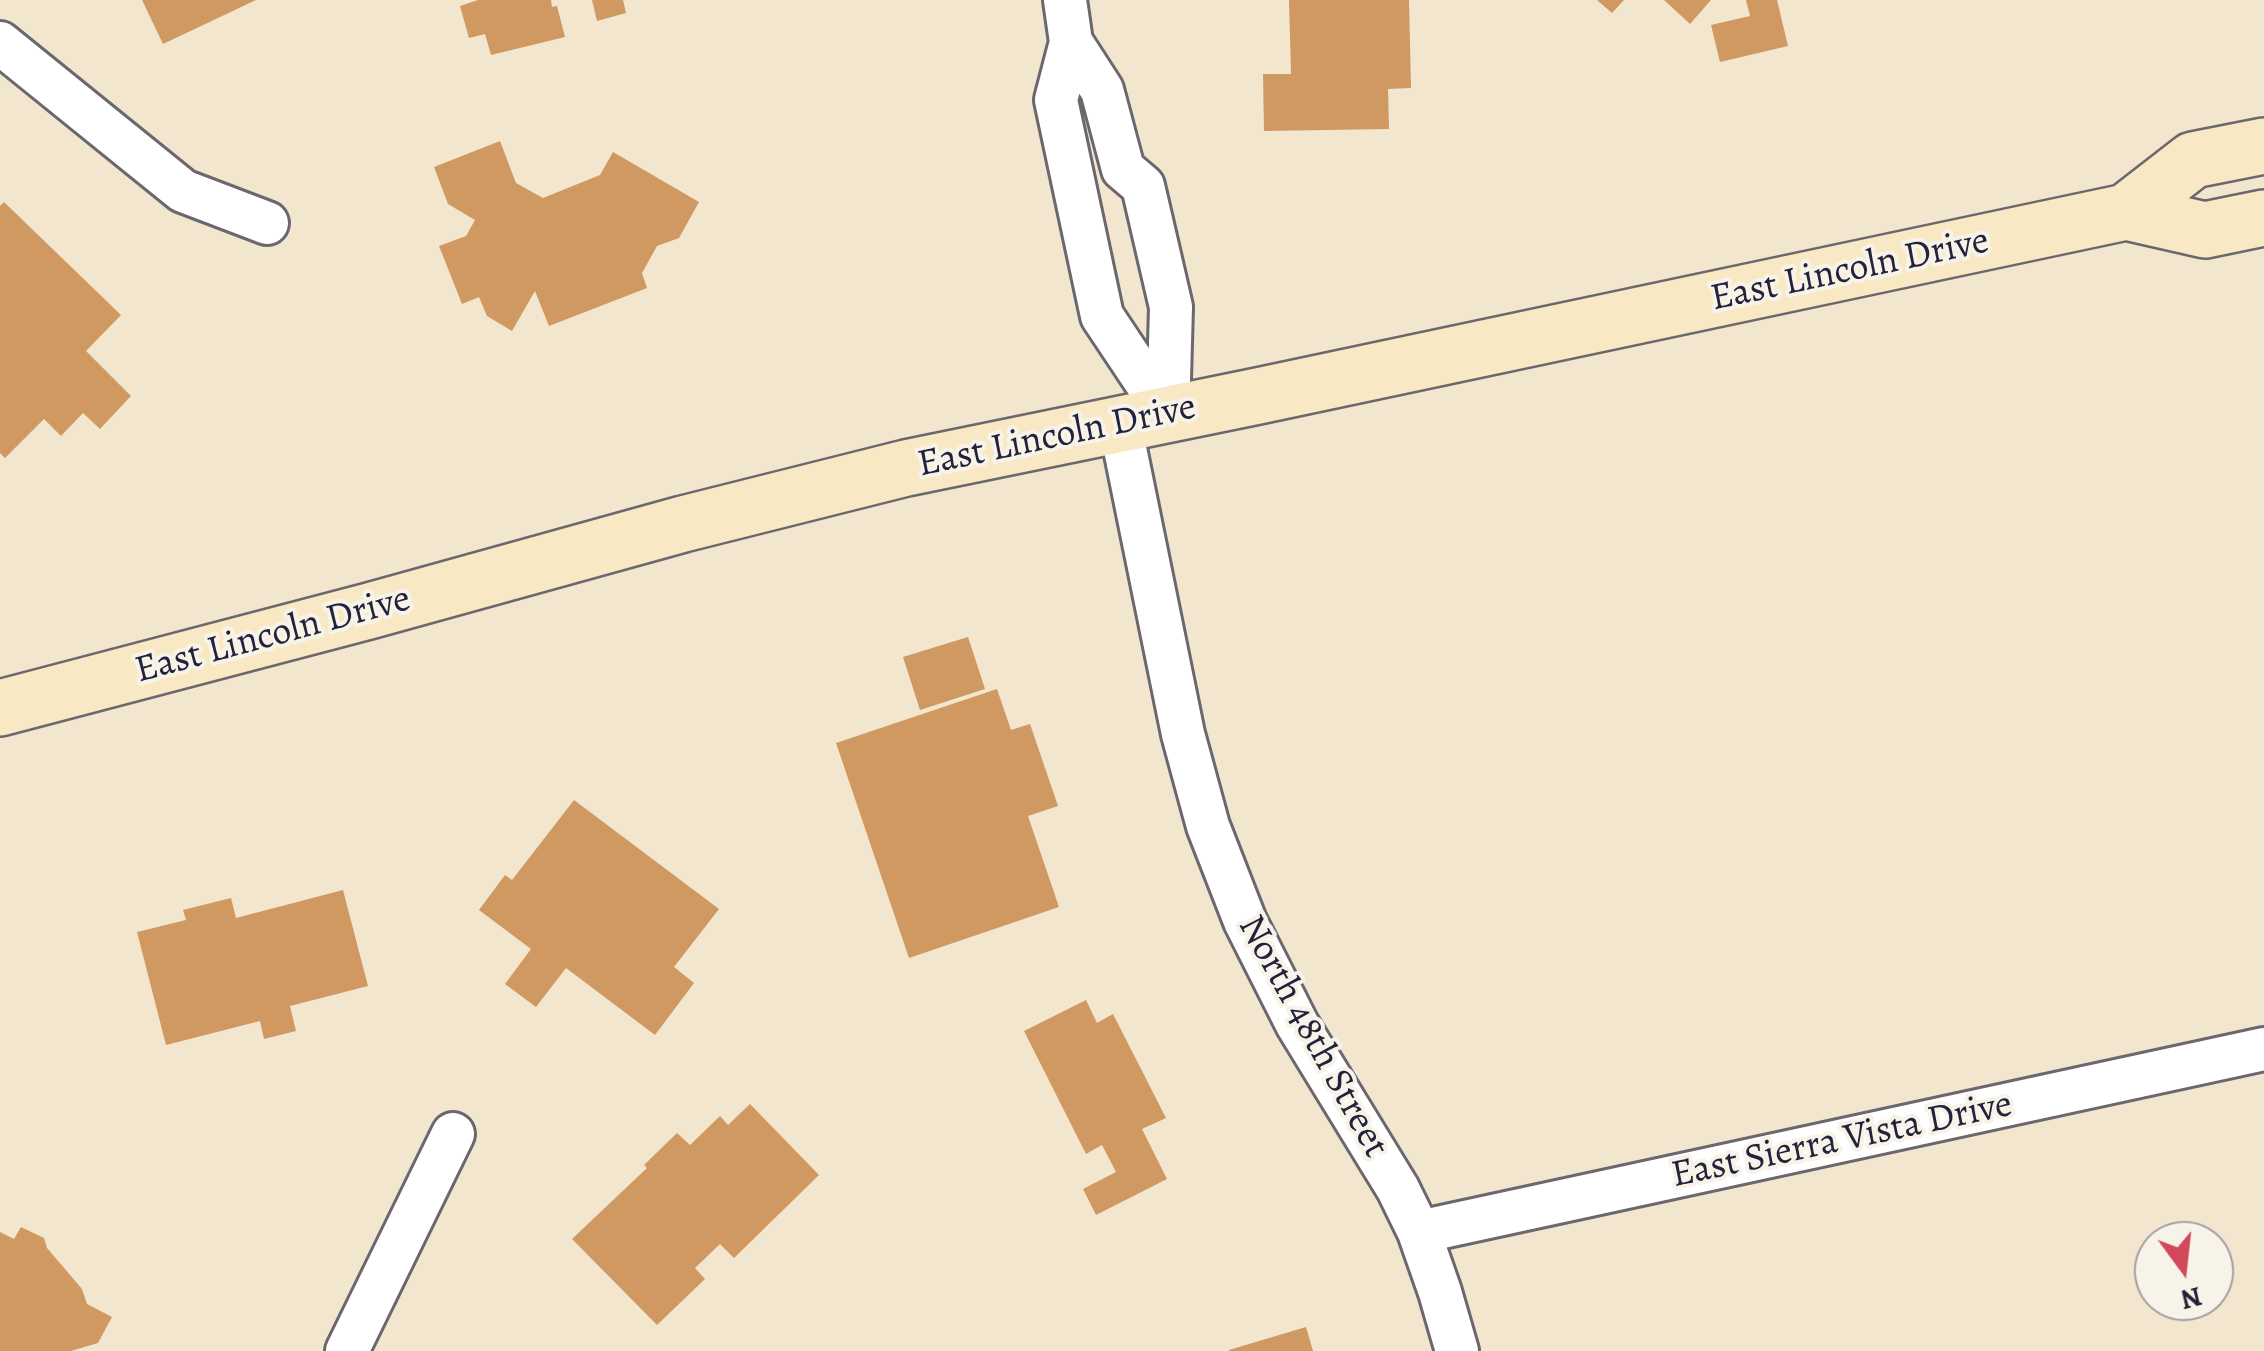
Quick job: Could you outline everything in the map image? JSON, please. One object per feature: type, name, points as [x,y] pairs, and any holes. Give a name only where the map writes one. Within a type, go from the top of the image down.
[{"type":"main road","name":"East Lincoln Drive","points":[[2126,212],[2193,160],[2264,146]]},
{"type":"main road","name":"East Lincoln Drive","points":[[0,708],[906,468],[2126,212],[2205,230],[2264,218]]},
{"type":"street","name":"North 48th Street","points":[[1065,0],[1071,42],[1056,100],[1102,316],[1144,419],[1184,734],[1208,826],[1244,921],[1297,1024],[1420,1232],[1457,1351]]},
{"type":"street","name":"North 48th Street","points":[[1071,42],[1102,90],[1122,169],[1143,186],[1171,306],[1144,419]]},
{"type":"street","points":[[0,43],[183,191],[266,224]]},
{"type":"street","points":[[1072,180],[1122,169]]},
{"type":"street","name":"East Sierra Vista Drive","points":[[1420,1232],[2264,1050]]},
{"type":"street","points":[[347,1351],[453,1134]]},
{"type":"building","points":[[142,0],[256,0],[163,44]]},
{"type":"building","points":[[478,0],[551,0],[552,7],[557,6],[565,37],[491,55],[485,34],[469,38],[460,6]]},
{"type":"building","points":[[592,0],[623,0],[626,13],[597,21]]},
{"type":"building","points":[[1289,0],[1409,0],[1411,88],[1388,89],[1389,129],[1264,131],[1263,74],[1291,74]]},
{"type":"building","points":[[1597,0],[1624,0],[1612,13]]},
{"type":"building","points":[[1664,0],[1711,0],[1690,24]]},
{"type":"building","points":[[1746,0],[1777,0],[1788,46],[1720,62],[1711,25],[1750,16]]},
{"type":"building","points":[[500,141],[516,183],[543,198],[600,175],[613,152],[699,202],[679,238],[657,246],[642,273],[647,288],[549,326],[535,291],[512,331],[487,316],[479,297],[462,304],[439,246],[466,236],[475,220],[448,204],[434,167]]},
{"type":"building","points":[[4,202],[121,315],[86,351],[131,396],[100,429],[83,413],[61,436],[44,419],[5,458],[0,453],[0,206]]},
{"type":"building","points":[[968,637],[985,689],[920,710],[903,657]]},
{"type":"building","points":[[997,689],[1011,730],[1030,724],[1058,806],[1028,816],[1059,907],[909,958],[836,743]]},
{"type":"building","points":[[574,800],[719,909],[674,967],[694,983],[655,1035],[566,968],[536,1007],[505,984],[531,949],[479,910],[505,875],[512,880]]},
{"type":"building","points":[[343,890],[368,986],[290,1006],[296,1031],[264,1039],[260,1021],[166,1045],[137,932],[186,920],[183,910],[231,898],[236,918]]},
{"type":"building","points":[[1086,1000],[1097,1023],[1113,1014],[1166,1118],[1142,1129],[1167,1179],[1096,1215],[1083,1189],[1116,1172],[1102,1145],[1086,1154],[1024,1031]]},
{"type":"building","points":[[750,1104],[819,1175],[734,1258],[720,1244],[695,1268],[705,1279],[657,1325],[572,1239],[647,1168],[644,1165],[677,1133],[690,1145],[720,1116],[728,1125]]},
{"type":"building","points":[[21,1227],[44,1238],[47,1248],[82,1289],[87,1304],[112,1317],[98,1343],[71,1351],[0,1351],[0,1232],[14,1239]]},
{"type":"building","points":[[1306,1327],[1313,1351],[1229,1351],[1229,1350]]}]
